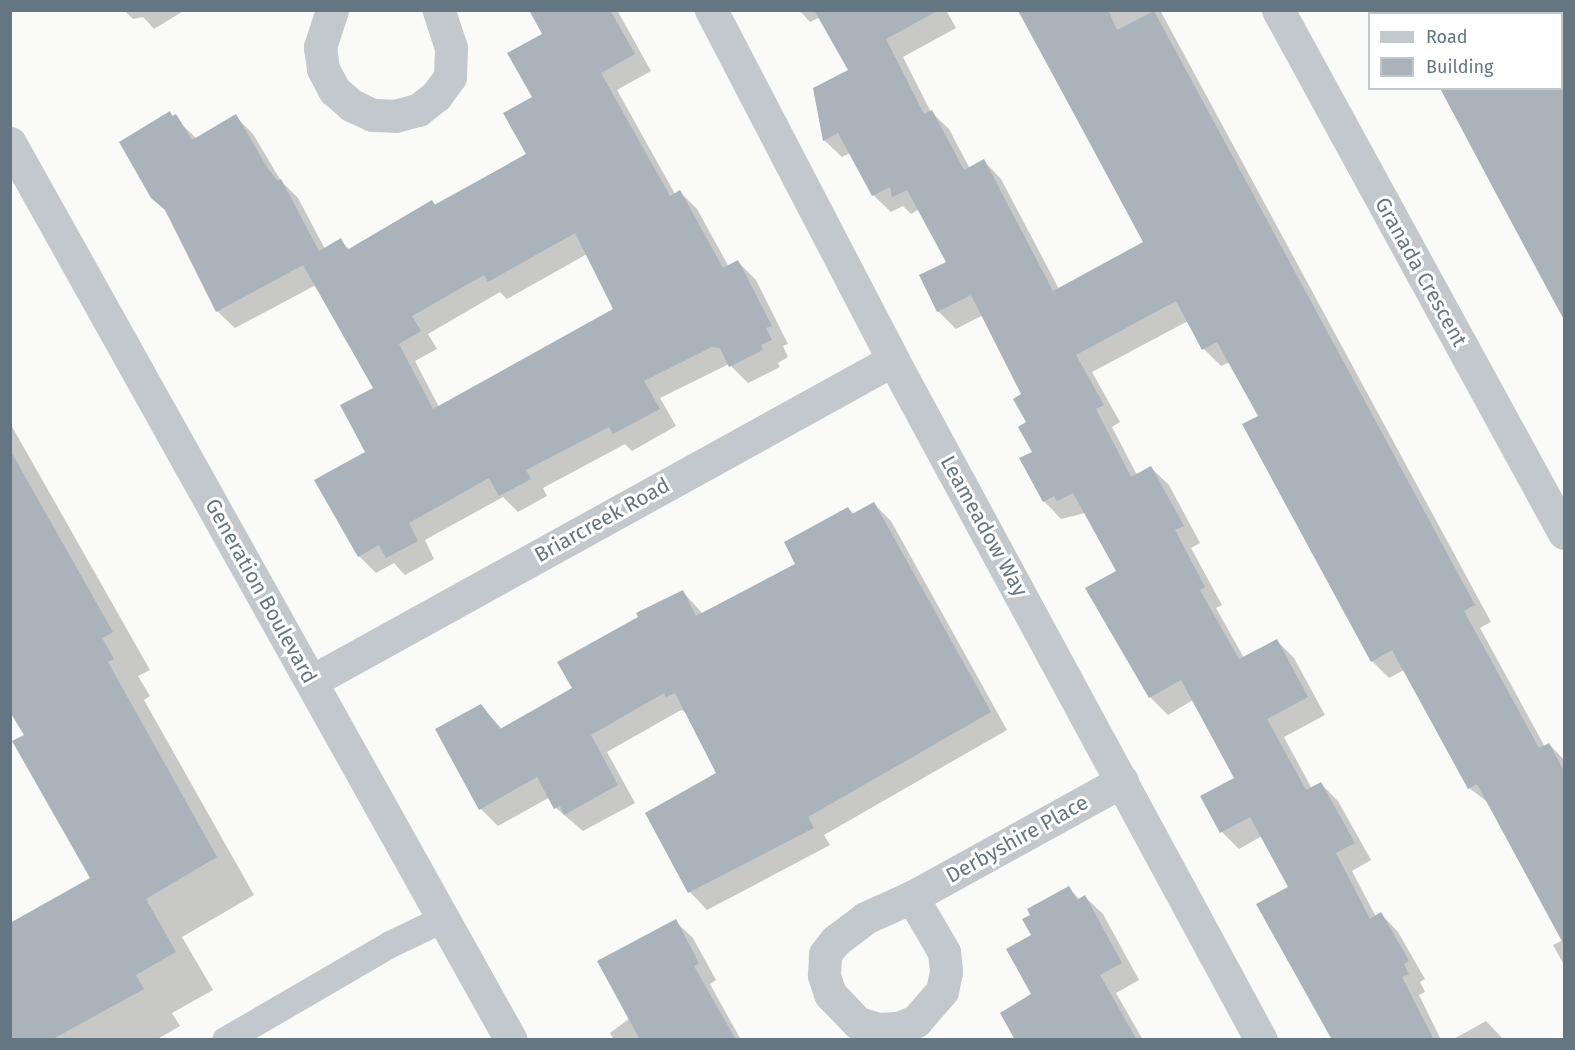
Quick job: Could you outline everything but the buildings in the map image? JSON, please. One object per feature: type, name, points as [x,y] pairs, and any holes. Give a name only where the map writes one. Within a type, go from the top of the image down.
[{"type":"street","points":[[332,10],[321,46],[323,69],[334,90],[351,105],[372,115],[395,116],[418,110],[436,96],[450,77],[451,48],[440,10]]},
{"type":"street","name":"Leameadow Way","points":[[711,10],[893,360],[1262,1040]]},
{"type":"street","name":"Granada Crescent","points":[[1278,10],[1564,533]]},
{"type":"street","name":"Generation Boulevard","points":[[10,142],[511,1040]]},
{"type":"street","name":"Briarcreek Road","points":[[312,681],[893,360]]},
{"type":"street","name":"Derbyshire Place","points":[[912,897],[1122,781]]},
{"type":"lane","points":[[225,1040],[390,944],[444,918]]}]
